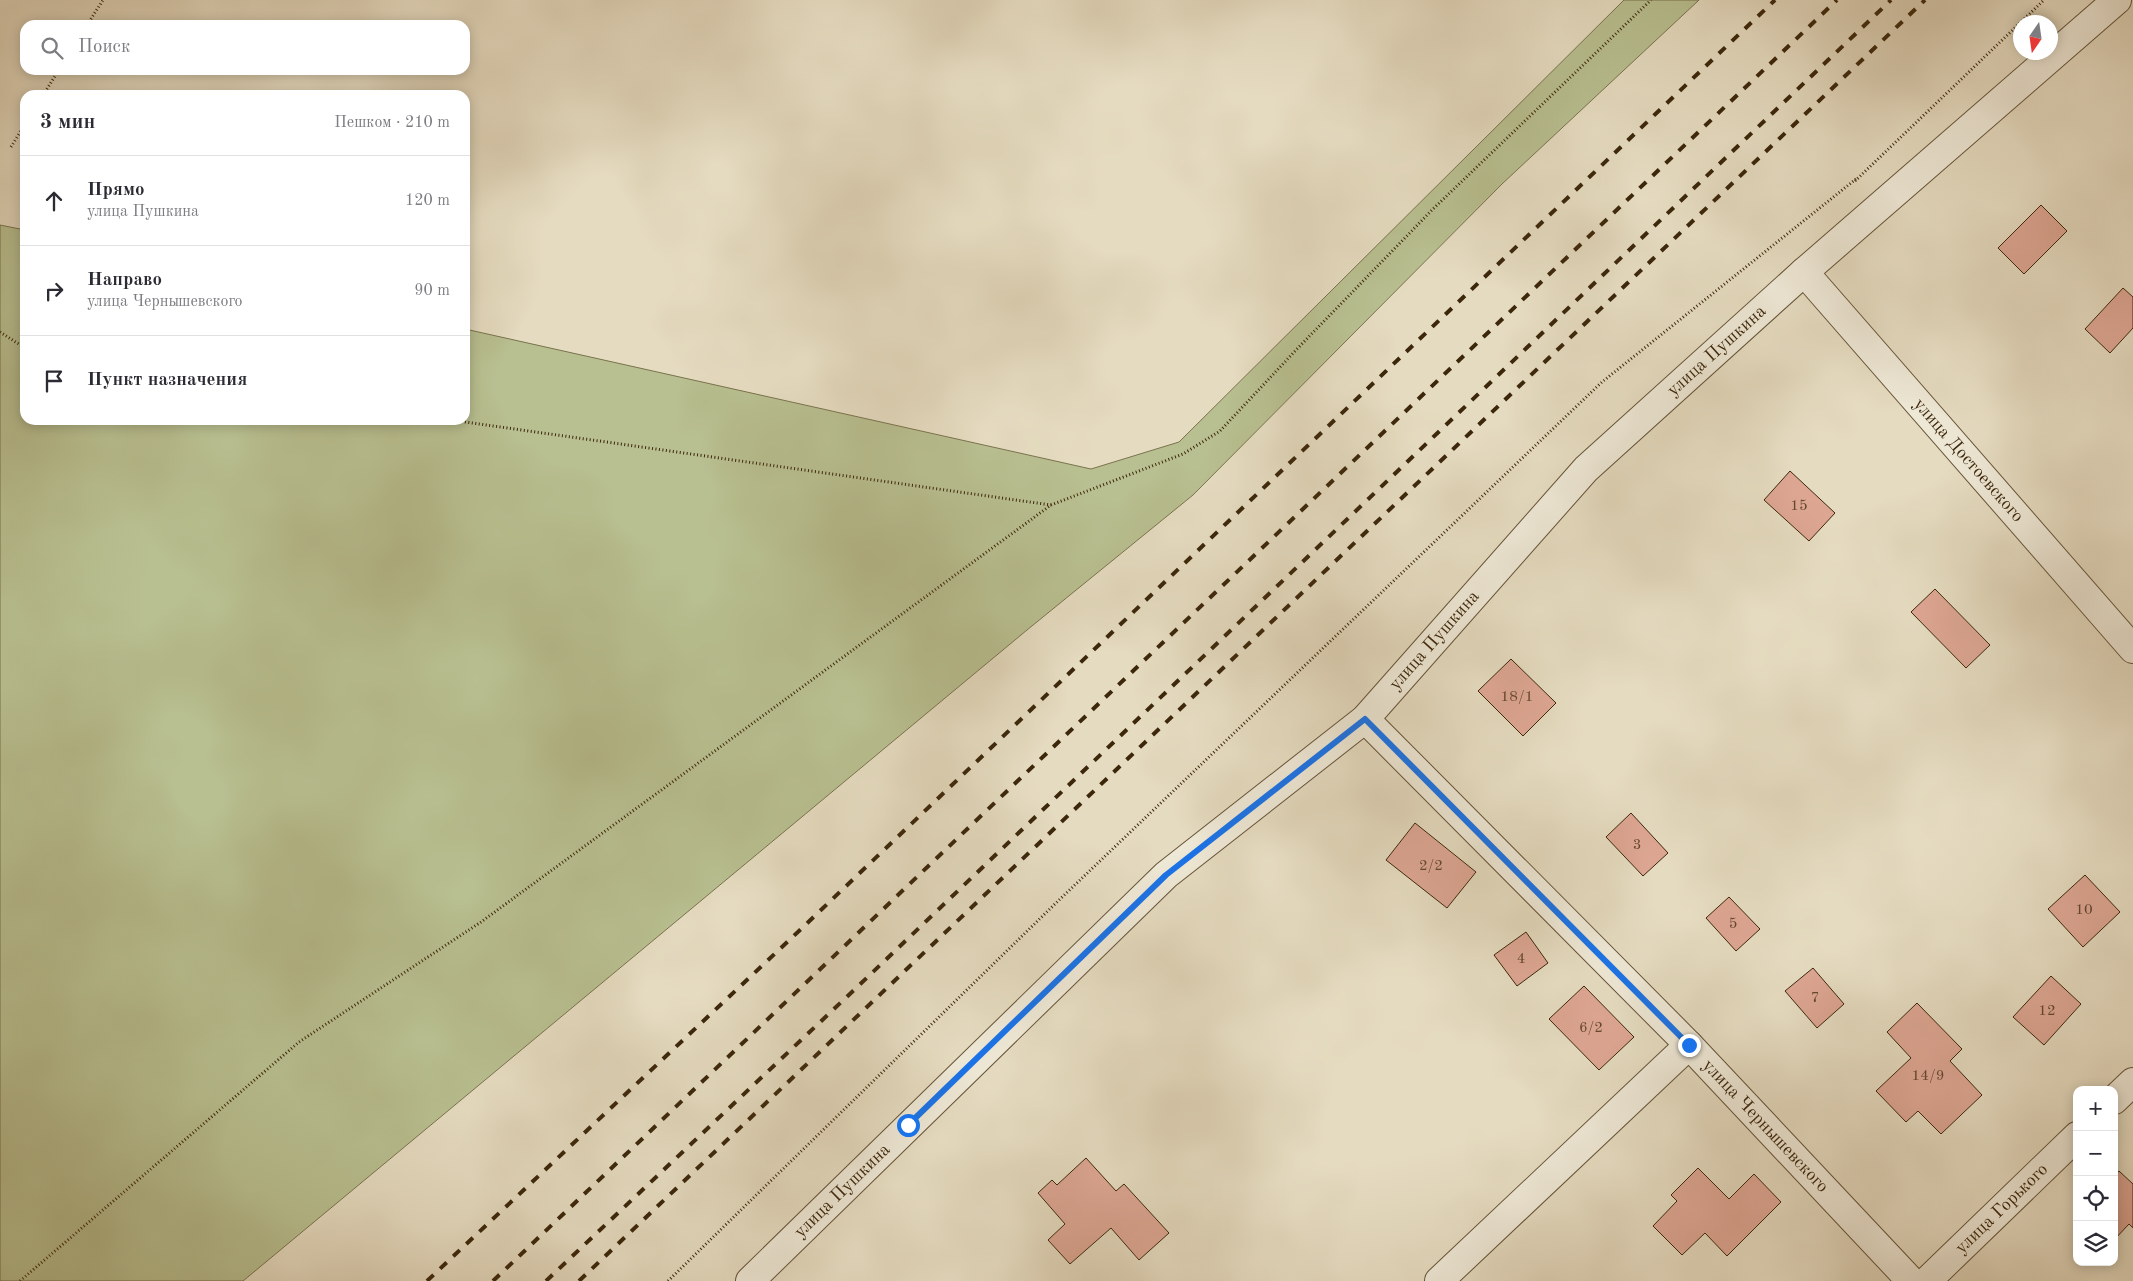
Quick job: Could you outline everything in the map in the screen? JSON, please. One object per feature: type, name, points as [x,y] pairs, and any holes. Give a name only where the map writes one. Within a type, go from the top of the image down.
[{"type":"street","name":"улица Пушкина","points":[[750,1281],[1166,875],[1365,719],[1586,469],[1804,272],[2117,0]]},
{"type":"street","name":"улица Достоевского","points":[[1804,272],[2133,649]]},
{"type":"street","name":"улица Чернышевского","points":[[1365,719],[1689,1045],[1911,1281]]},
{"type":"street","points":[[1439,1281],[1689,1045]]},
{"type":"street","points":[[2118,1096],[2133,1082]]},
{"type":"street","name":"улица Горького","points":[[1928,1281],[2073,1140]]},
{"type":"path","points":[[90,20],[103,0]]},
{"type":"path","points":[[20,1281],[299,1042],[481,922],[1051,506],[1183,454],[1220,431],[1433,209],[1651,0]]},
{"type":"path","points":[[668,1281],[1064,895],[1602,382],[1856,179],[2044,0]]},
{"type":"path","points":[[46,90],[56,75]]},
{"type":"path","points":[[11,147],[20,132]]},
{"type":"path","points":[[1851,188],[1856,179]]},
{"type":"path","points":[[0,332],[20,345]]},
{"type":"path","points":[[470,423],[1051,506]]},
{"type":"green space","points":[[1624,0],[1699,0],[1502,184],[1193,495],[1027,630],[243,1281],[0,1281],[0,225],[20,229],[20,425],[470,425],[470,330],[1091,469],[1179,442]]},
{"type":"building","points":[[2041,205],[2067,231],[2024,274],[1998,248]]},
{"type":"building","points":[[2123,288],[2133,297],[2133,328],[2110,353],[2085,329]]},
{"type":"building","points":[[1790,471],[1835,513],[1809,541],[1764,500]]},
{"type":"building","points":[[1935,589],[1990,645],[1966,668],[1911,612]]},
{"type":"building","points":[[1511,659],[1556,703],[1523,736],[1478,691]]},
{"type":"building","points":[[1631,813],[1668,853],[1643,876],[1606,837]]},
{"type":"building","points":[[1415,823],[1476,872],[1447,908],[1386,860]]},
{"type":"building","points":[[2085,875],[2120,912],[2083,947],[2048,909]]},
{"type":"building","points":[[1729,897],[1760,929],[1736,951],[1706,918]]},
{"type":"building","points":[[1526,932],[1548,963],[1517,986],[1494,955]]},
{"type":"building","points":[[1813,968],[1844,1004],[1817,1028],[1785,991]]},
{"type":"building","points":[[2051,976],[2081,1004],[2044,1045],[2013,1017]]},
{"type":"building","points":[[1584,986],[1634,1037],[1599,1070],[1549,1019]]},
{"type":"building","points":[[1917,1003],[1962,1049],[1950,1061],[1982,1095],[1941,1134],[1918,1111],[1906,1122],[1876,1091],[1911,1058],[1887,1032]]},
{"type":"building","points":[[1086,1158],[1116,1191],[1124,1184],[1169,1233],[1139,1260],[1111,1228],[1070,1264],[1048,1240],[1065,1224],[1038,1193],[1052,1180],[1057,1185]]},
{"type":"building","points":[[1698,1168],[1729,1199],[1754,1174],[1781,1202],[1727,1256],[1705,1233],[1682,1255],[1653,1226],[1677,1201],[1671,1195]]},
{"type":"building","points":[[2119,1171],[2133,1184],[2133,1228],[2129,1224],[2118,1236],[2118,1176]]},
{"type":"railway","points":[[427,1281],[800,930],[1775,0]]},
{"type":"railway","points":[[493,1281],[1837,0]]},
{"type":"railway","points":[[546,1281],[853,991],[1891,0]]},
{"type":"railway","points":[[579,1281],[1925,0]]},
{"type":"route","points":[[908,1125],[1166,875],[1365,719],[1689,1045]]}]
